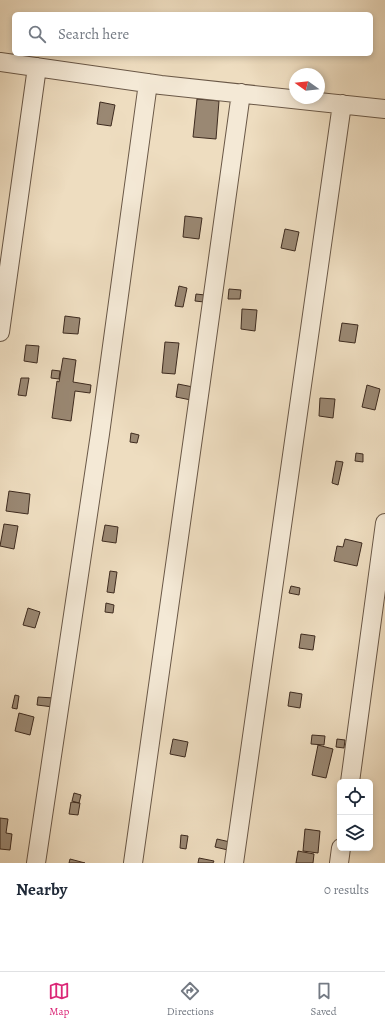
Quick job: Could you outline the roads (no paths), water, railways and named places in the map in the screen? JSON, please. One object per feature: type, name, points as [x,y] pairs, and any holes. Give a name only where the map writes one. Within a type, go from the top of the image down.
[{"type":"street","points":[[0,62],[148,83],[385,109]]},
{"type":"street","points":[[0,332],[37,67]]},
{"type":"street","points":[[36,863],[100,434],[148,83]]},
{"type":"street","points":[[133,863],[241,93]]},
{"type":"street","points":[[234,863],[342,104]]},
{"type":"street","points":[[350,779],[385,523]]},
{"type":"street","points":[[339,863],[341,851]]}]
